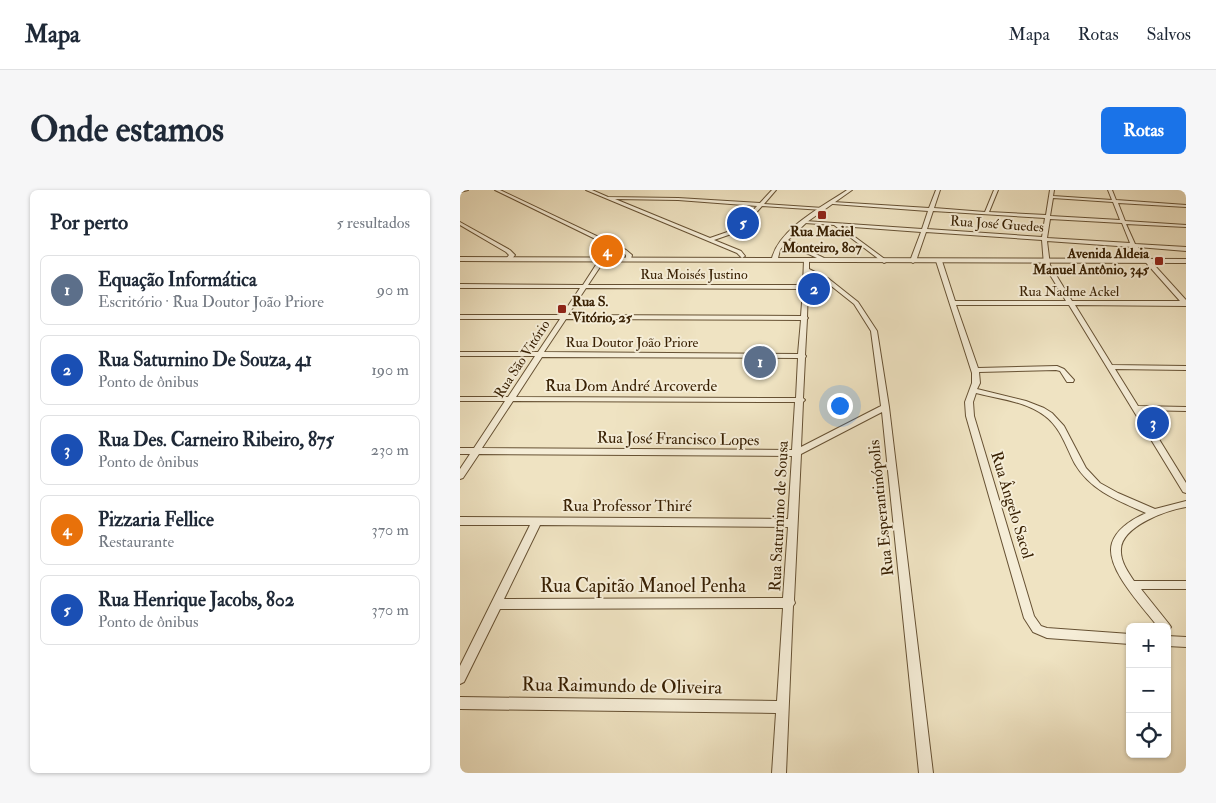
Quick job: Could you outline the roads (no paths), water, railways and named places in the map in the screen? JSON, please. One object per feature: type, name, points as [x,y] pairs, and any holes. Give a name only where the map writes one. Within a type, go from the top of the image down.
[{"type":"street","points":[[460,191],[466,190]]},
{"type":"street","points":[[497,190],[629,257],[774,255],[884,261],[1186,261]]},
{"type":"street","points":[[588,190],[739,252],[742,256]]},
{"type":"street","points":[[709,240],[738,230],[774,190]]},
{"type":"street","points":[[774,255],[784,240],[850,190]]},
{"type":"street","points":[[913,261],[938,190]]},
{"type":"street","points":[[987,212],[996,190]]},
{"type":"street","points":[[1110,190],[1133,245],[1186,304]]},
{"type":"street","points":[[1186,206],[1051,194],[1044,239],[1045,261],[1069,303],[1186,490]]},
{"type":"street","points":[[607,198],[671,198],[823,209]]},
{"type":"street","points":[[833,202],[1186,226]]},
{"type":"street","name":"Rua José Guedes","points":[[806,222],[1186,249]]},
{"type":"street","points":[[460,224],[510,257]]},
{"type":"street","points":[[835,224],[884,261]]},
{"type":"street","points":[[784,240],[823,259]]},
{"type":"street","points":[[460,259],[774,255],[798,248]]},
{"type":"street","points":[[798,248],[807,258]]},
{"type":"street","points":[[460,254],[510,257]]},
{"type":"street","name":"Rua São Vitório","points":[[460,476],[604,257]]},
{"type":"street","name":"Rua Saturnino de Sousa","points":[[779,773],[802,400],[807,258]]},
{"type":"street","points":[[939,261],[974,370],[1057,368],[1062,370],[1070,380]]},
{"type":"street","name":"Rua Esperantinópolis","points":[[808,271],[827,280],[856,303],[869,321],[877,346],[926,773]]},
{"type":"street","name":"Rua Moisés Justino","points":[[460,286],[807,287]]},
{"type":"street","name":"Rua Nadme Ackel","points":[[952,303],[1186,304]]},
{"type":"street","points":[[460,317],[805,318]]},
{"type":"street","name":"Rua Doutor João Priore","points":[[460,354],[803,356]]},
{"type":"street","points":[[1110,368],[1186,368]]},
{"type":"street","name":"Rua Ângelo Sacol","points":[[974,370],[977,379],[969,402],[977,440],[1029,618],[1036,628],[1047,632],[1126,640]]},
{"type":"street","points":[[973,390],[1045,412],[1056,420],[1082,469],[1094,483],[1110,493],[1154,512]]},
{"type":"street","name":"Rua Dom André Arcoverde","points":[[460,399],[802,400]]},
{"type":"street","name":"Rua José Francisco Lopes","points":[[460,450],[768,455],[798,452],[885,407]]},
{"type":"street","points":[[1136,408],[1186,409]]},
{"type":"street","points":[[1162,623],[1132,585],[1119,564],[1116,545],[1120,536],[1128,528],[1154,512],[1186,504]]},
{"type":"street","name":"Rua Professor Thiré","points":[[460,521],[793,523]]},
{"type":"street","points":[[460,678],[537,521]]},
{"type":"street","points":[[1132,585],[1186,585]]},
{"type":"street","name":"Rua Capitão Manoel Penha","points":[[496,604],[790,603]]},
{"type":"street","name":"Rua Raimundo de Oliveira","points":[[460,703],[783,707]]},
{"type":"place","name":"Rua Maciel Monteiro, 807","points":[[822,215]]},
{"type":"place","name":"Rua Henrique Jacobs, 802","points":[[743,223]]},
{"type":"place","name":"Pizzaria Fellice","points":[[607,251]]},
{"type":"place","name":"Avenida Aldeia Manuel Antônio, 345","points":[[1159,261]]},
{"type":"place","name":"Rua Saturnino De Souza, 41","points":[[814,289]]},
{"type":"place","name":"Rua S. Vitório, 25","points":[[562,309]]},
{"type":"place","name":"Equação Informática","points":[[760,362]]},
{"type":"place","name":"Rua Des. Carneiro Ribeiro, 875","points":[[1153,423]]}]
